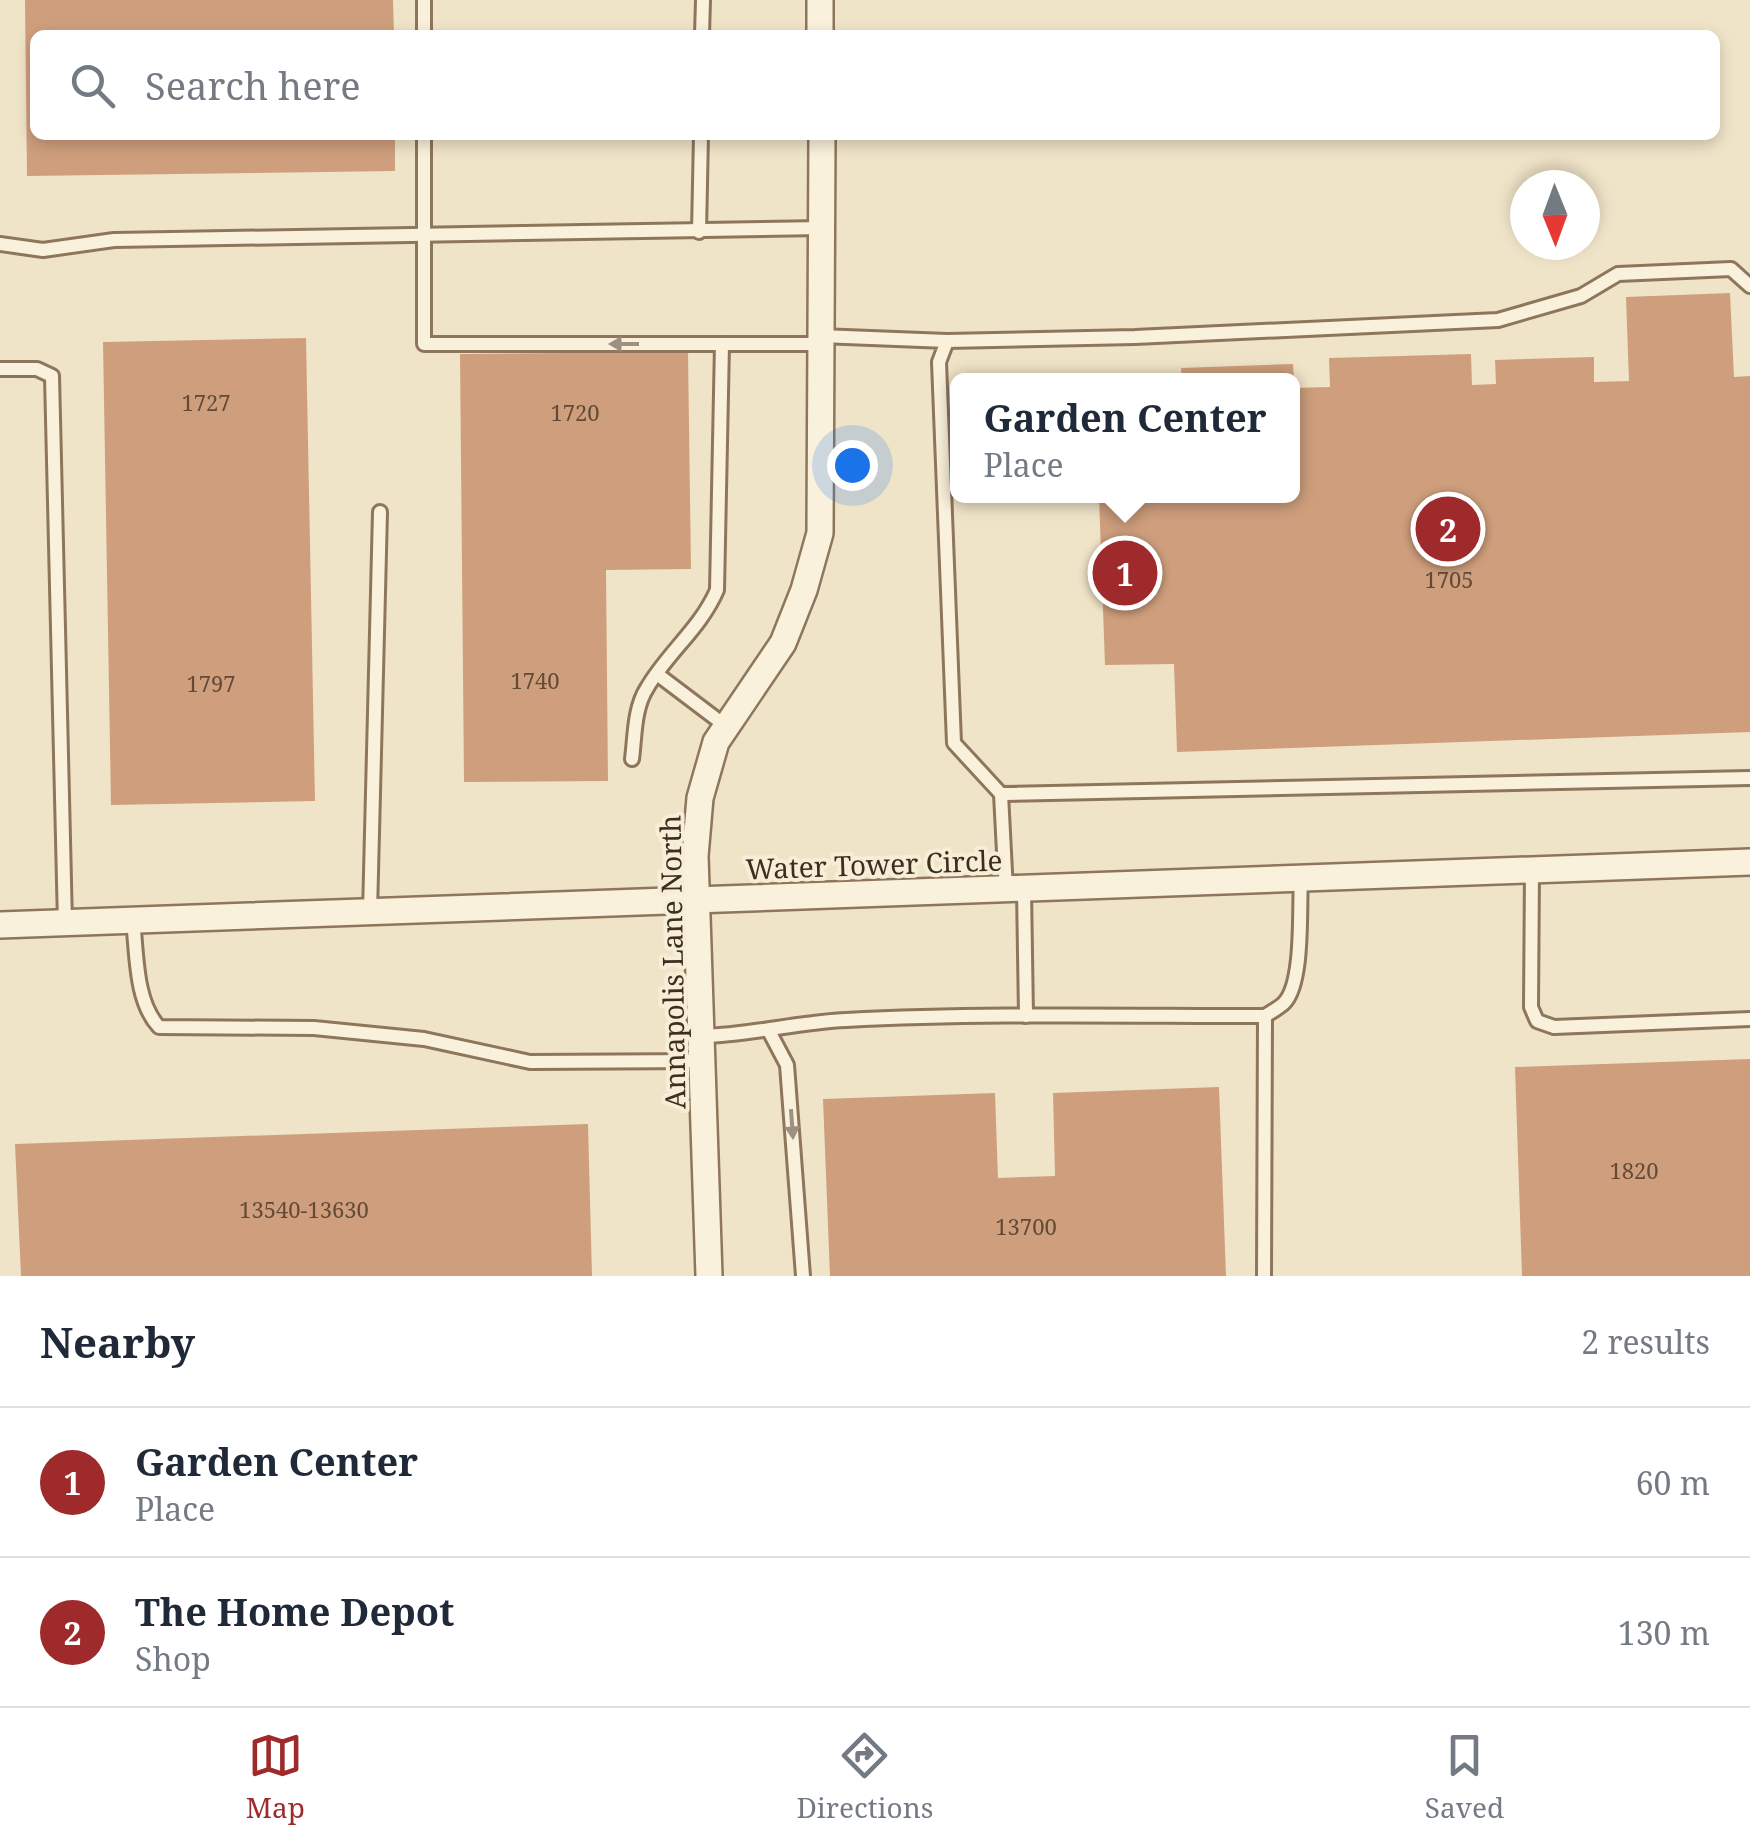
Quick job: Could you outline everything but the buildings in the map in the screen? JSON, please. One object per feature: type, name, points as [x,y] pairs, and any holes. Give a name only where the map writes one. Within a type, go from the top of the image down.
[{"type":"street","points":[[820,0],[820,30]]},
{"type":"street","name":"Annapolis Lane North","points":[[709,1276],[696,856],[700,798],[716,742],[782,643],[804,590],[820,533],[822,140]]},
{"type":"street","name":"Water Tower Circle","points":[[0,925],[1750,862]]},
{"type":"lane","points":[[424,0],[424,30]]},
{"type":"lane","points":[[702,30],[703,0]]},
{"type":"lane","points":[[424,140],[424,344],[1135,337],[1498,320],[1580,296],[1618,274],[1731,269],[1750,286]]},
{"type":"lane","points":[[699,232],[701,140]]},
{"type":"lane","points":[[0,244],[42,250],[114,240],[823,228]]},
{"type":"lane","points":[[948,341],[939,362],[954,742],[1001,794],[1015,890],[1026,1016]]},
{"type":"lane","points":[[632,758],[639,705],[658,674],[706,615],[717,590],[722,344]]},
{"type":"lane","points":[[0,368],[37,369],[52,376],[65,923]]},
{"type":"lane","points":[[370,913],[380,512]]},
{"type":"lane","points":[[658,674],[727,727]]},
{"type":"lane","points":[[1001,794],[1750,778]]},
{"type":"lane","points":[[1532,870],[1531,1007],[1537,1021],[1554,1027],[1750,1019]]},
{"type":"lane","points":[[133,921],[144,1001],[150,1017],[159,1026],[332,1030],[424,1039],[530,1062],[703,1048],[824,1021],[1265,1016],[1286,1002],[1291,992],[1296,971],[1301,879]]},
{"type":"lane","points":[[1264,1276],[1265,1016]]},
{"type":"lane","points":[[769,1031],[787,1065],[803,1276]]},
{"type":"place","name":"The Home Depot","points":[[1448,529]]},
{"type":"place","name":"Garden Center","points":[[1125,573]]}]
